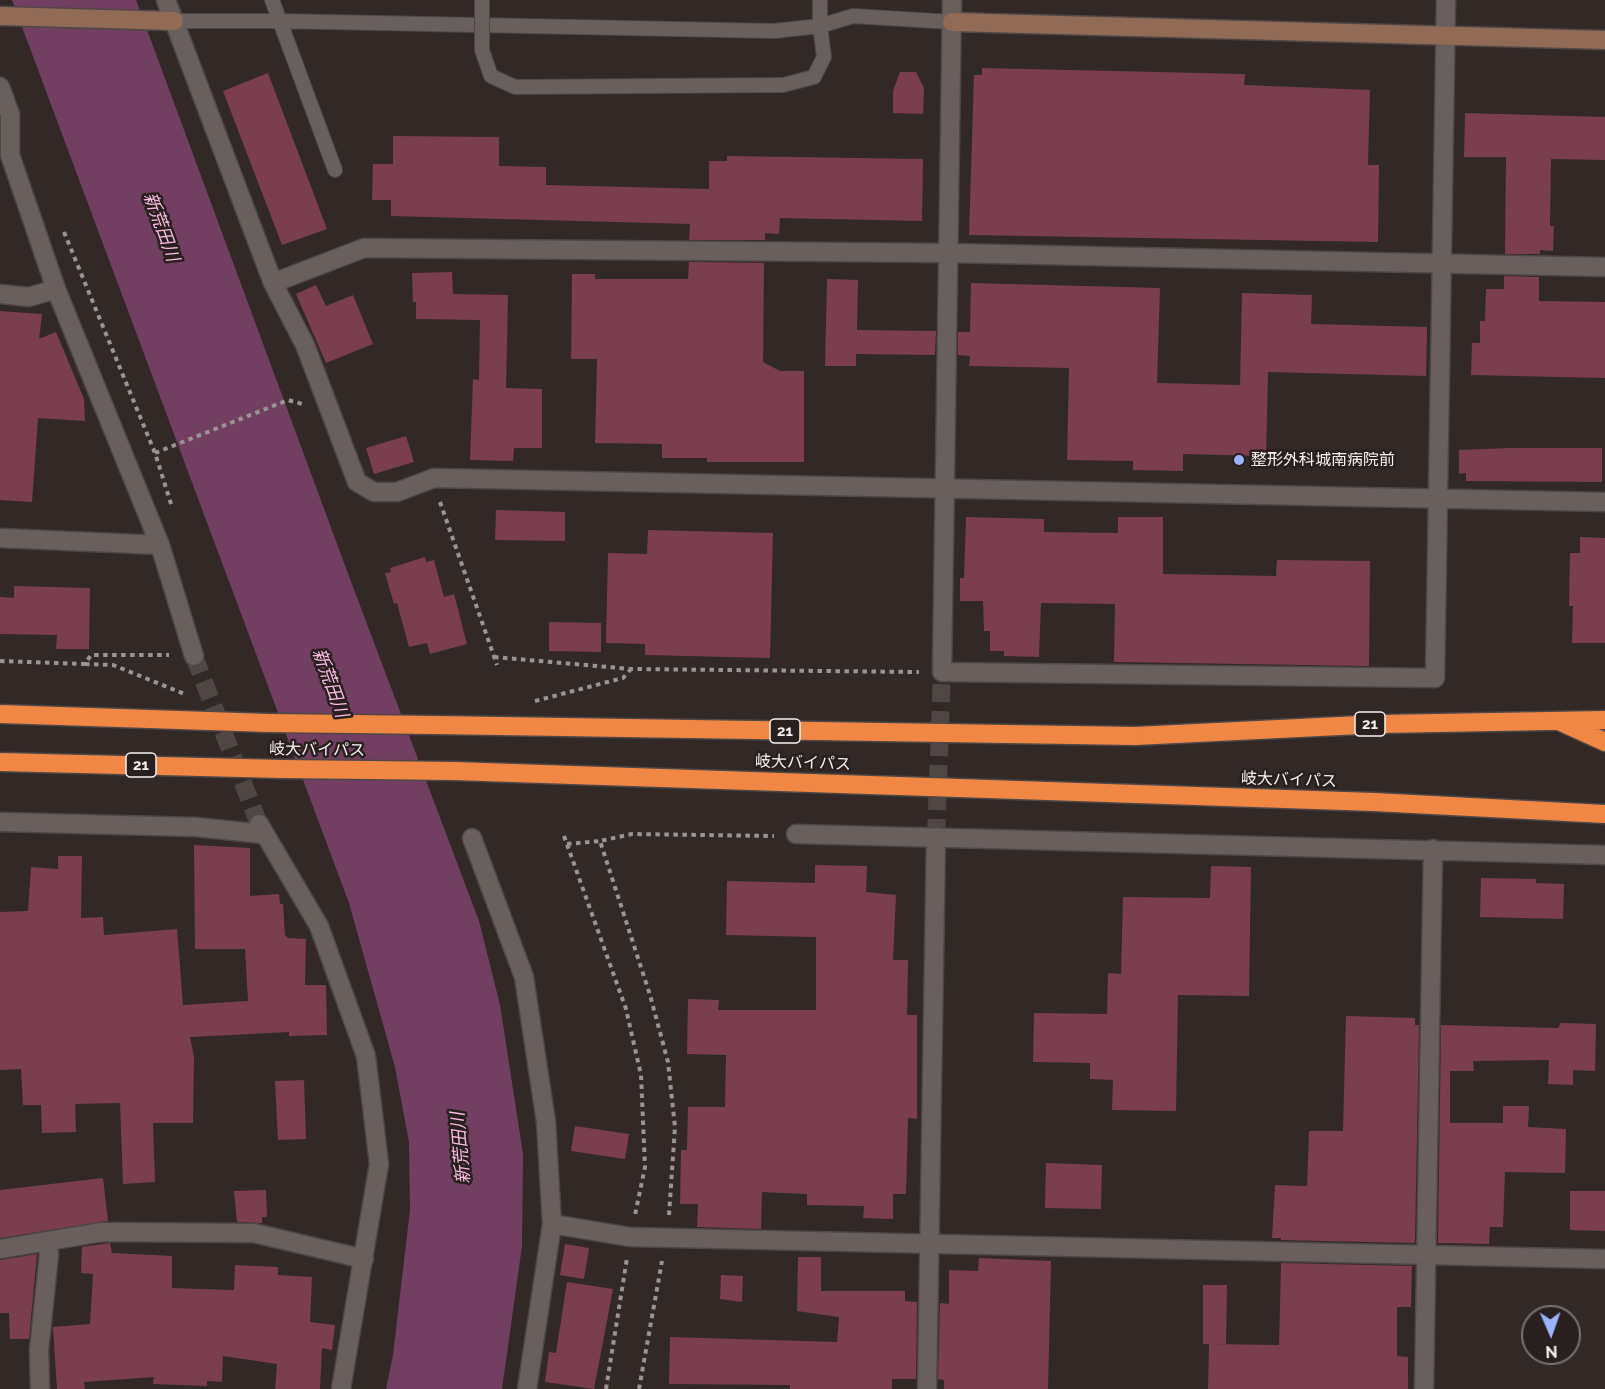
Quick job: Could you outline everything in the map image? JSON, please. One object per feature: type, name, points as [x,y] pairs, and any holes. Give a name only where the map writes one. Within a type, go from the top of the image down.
[{"type":"highway","name":"岐大バイパス","points":[[0,714],[268,723],[1135,736],[1381,724],[1605,720]]},
{"type":"highway","name":"21","points":[[1557,720],[1605,742]]},
{"type":"highway","name":"岐大バイパス","points":[[0,762],[670,777],[1374,802],[1605,814]]},
{"type":"street","points":[[166,0],[273,283],[305,345],[357,482],[374,492],[397,492],[434,478],[1605,502]]},
{"type":"street","points":[[952,0],[942,672],[1435,678],[1446,0]]},
{"type":"street","points":[[0,16],[174,21]]},
{"type":"street","points":[[952,22],[1446,38],[1605,40]]},
{"type":"street","points":[[0,87],[10,114],[10,155],[56,289],[160,545],[193,653]]},
{"type":"street","points":[[273,283],[364,248],[949,253],[1605,267]]},
{"type":"street","points":[[0,294],[29,297],[56,289]]},
{"type":"street","points":[[0,538],[160,545]]},
{"type":"street","points":[[0,822],[261,829],[319,927],[366,1056],[380,1164],[341,1389]]},
{"type":"street","points":[[796,834],[1605,855]]},
{"type":"street","points":[[927,1389],[936,837]]},
{"type":"street","points":[[472,838],[524,977],[546,1122],[552,1224],[526,1389]]},
{"type":"street","points":[[1424,1389],[1432,849]]},
{"type":"street","points":[[552,1224],[630,1237],[1605,1259]]},
{"type":"street","points":[[0,1249],[102,1232],[254,1233],[364,1259]]},
{"type":"street","points":[[40,1389],[39,1350],[49,1254],[46,1241]]},
{"type":"lane","points":[[272,0],[277,21],[335,170]]},
{"type":"lane","points":[[483,0],[482,50],[491,76],[516,87],[783,85],[814,77],[824,57],[820,26],[820,0]]},
{"type":"lane","points":[[174,21],[277,21],[774,32],[820,26],[853,16],[952,22]]},
{"type":"path","points":[[62,226],[167,484],[174,517]]},
{"type":"path","points":[[155,453],[288,400]]},
{"type":"path","points":[[434,478],[441,507],[497,665]]},
{"type":"path","points":[[85,664],[91,655],[167,656],[193,653]]},
{"type":"path","points":[[494,657],[631,669],[942,672]]},
{"type":"path","points":[[0,661],[114,665],[194,698]]},
{"type":"path","points":[[531,702],[623,678],[631,669]]},
{"type":"path","points":[[567,844],[600,841],[632,834],[773,836],[796,834]]},
{"type":"path","points":[[564,836],[626,1009],[641,1075],[645,1167],[630,1237],[606,1389]]},
{"type":"path","points":[[600,841],[650,995],[668,1062],[675,1127],[672,1188],[666,1237],[639,1389]]},
{"type":"water","name":"新荒田川","points":[[12,0],[136,0],[479,921],[500,1005],[523,1154],[522,1246],[502,1389],[386,1389],[393,1355],[410,1210],[409,1142],[395,1067],[349,903]]},
{"type":"building","points":[[982,68],[1245,74],[1244,85],[1370,90],[1368,165],[1379,165],[1378,242],[969,235],[974,75],[982,75]]},
{"type":"building","points":[[900,72],[916,72],[924,88],[923,114],[893,113],[893,91]]},
{"type":"building","points":[[268,73],[327,229],[282,245],[223,91]]},
{"type":"building","points":[[1465,113],[1605,117],[1605,160],[1551,159],[1550,226],[1554,226],[1553,251],[1540,250],[1540,254],[1505,254],[1506,157],[1464,157]]},
{"type":"building","points":[[393,136],[499,137],[499,166],[546,167],[546,185],[709,189],[709,161],[727,161],[727,156],[923,159],[922,221],[780,218],[779,234],[765,233],[765,240],[689,240],[690,224],[391,216],[391,200],[372,200],[373,164],[393,164]]},
{"type":"building","points":[[689,262],[764,263],[763,362],[780,371],[804,371],[804,462],[707,462],[707,458],[662,458],[662,444],[595,443],[597,359],[571,359],[572,274],[595,274],[595,279],[688,279]]},
{"type":"building","points":[[452,272],[453,294],[508,295],[506,388],[542,389],[542,448],[514,448],[513,461],[470,460],[473,379],[479,380],[480,320],[416,319],[412,273]]},
{"type":"building","points":[[1504,276],[1539,277],[1539,301],[1605,302],[1605,378],[1471,375],[1472,343],[1480,343],[1480,321],[1485,321],[1486,289],[1504,289]]},
{"type":"building","points":[[827,279],[858,280],[857,330],[936,331],[935,355],[856,354],[856,366],[825,366]]},
{"type":"building","points":[[971,283],[1160,288],[1157,383],[1240,385],[1242,293],[1312,295],[1311,324],[1427,327],[1426,376],[1268,372],[1266,456],[1183,454],[1183,471],[1133,470],[1133,461],[1067,460],[1069,368],[969,366],[970,356],[958,355],[958,332],[970,332]]},
{"type":"building","points":[[316,285],[326,306],[353,295],[373,344],[326,363],[296,294]]},
{"type":"building","points":[[0,311],[42,314],[39,339],[56,332],[84,399],[85,421],[38,418],[32,502],[0,500]]},
{"type":"building","points":[[406,436],[414,462],[374,474],[366,448]]},
{"type":"building","points":[[1602,448],[1602,482],[1466,481],[1466,473],[1459,474],[1459,450]]},
{"type":"building","points":[[496,510],[565,512],[565,541],[495,540]]},
{"type":"building","points":[[966,517],[1044,519],[1044,532],[1118,533],[1118,517],[1163,517],[1163,574],[1276,576],[1277,560],[1370,561],[1369,666],[1114,662],[1115,604],[1041,603],[1039,657],[1004,656],[1004,651],[990,651],[990,631],[984,631],[983,601],[960,601],[960,578],[964,578]]},
{"type":"building","points":[[648,530],[773,533],[770,658],[645,655],[645,644],[606,643],[608,553],[647,554]]},
{"type":"building","points":[[1580,537],[1605,538],[1605,643],[1572,643],[1573,606],[1569,606],[1570,553],[1580,553]]},
{"type":"building","points":[[425,557],[426,562],[434,560],[444,597],[454,594],[467,644],[430,654],[427,643],[409,647],[397,603],[394,604],[385,573],[391,572],[390,568]]},
{"type":"building","points":[[14,586],[90,588],[89,649],[56,649],[57,635],[0,634],[0,597],[14,598]]},
{"type":"building","points":[[549,622],[601,623],[601,652],[549,651]]},
{"type":"building","points":[[194,845],[250,848],[250,896],[279,894],[280,904],[283,904],[285,935],[288,938],[306,939],[305,985],[326,985],[327,1035],[289,1036],[289,1032],[190,1037],[194,1057],[193,1123],[153,1123],[155,1182],[123,1184],[120,1103],[75,1104],[76,1132],[42,1133],[41,1105],[23,1105],[21,1069],[0,1070],[0,912],[28,911],[31,867],[58,869],[58,856],[82,856],[81,918],[103,917],[104,935],[177,929],[183,1005],[248,1001],[245,949],[195,949]]},
{"type":"building","points":[[815,865],[867,866],[866,892],[896,895],[893,960],[908,960],[907,1015],[917,1015],[917,1119],[908,1118],[906,1194],[893,1194],[893,1219],[863,1218],[864,1206],[807,1205],[807,1194],[762,1192],[761,1229],[697,1227],[698,1204],[680,1204],[681,1150],[687,1150],[688,1107],[725,1107],[726,1055],[687,1054],[688,999],[719,1000],[718,1010],[816,1010],[816,937],[726,935],[727,881],[815,883]]},
{"type":"building","points":[[1211,866],[1251,867],[1249,996],[1178,995],[1176,1111],[1112,1110],[1113,1080],[1090,1079],[1090,1063],[1033,1062],[1034,1013],[1107,1014],[1108,973],[1121,974],[1123,897],[1210,898]]},
{"type":"building","points":[[1481,878],[1536,879],[1536,883],[1564,884],[1563,919],[1480,917]]},
{"type":"building","points":[[1346,1016],[1415,1018],[1415,1025],[1419,1025],[1415,1242],[1413,1243],[1272,1238],[1275,1185],[1307,1186],[1309,1131],[1343,1131]]},
{"type":"building","points":[[1561,1023],[1596,1024],[1595,1071],[1573,1070],[1573,1085],[1548,1084],[1549,1060],[1473,1061],[1474,1071],[1450,1071],[1450,1123],[1503,1123],[1503,1106],[1529,1106],[1528,1127],[1566,1129],[1565,1173],[1505,1172],[1503,1227],[1490,1227],[1489,1244],[1438,1243],[1441,1025],[1558,1028]]},
{"type":"building","points":[[304,1080],[306,1139],[278,1140],[275,1081]]},
{"type":"building","points":[[575,1126],[629,1134],[625,1159],[571,1151]]},
{"type":"building","points":[[1046,1163],[1102,1165],[1101,1209],[1045,1208]]},
{"type":"building","points":[[103,1178],[108,1221],[0,1238],[0,1190]]},
{"type":"building","points":[[266,1190],[267,1217],[262,1217],[262,1223],[237,1222],[234,1191]]},
{"type":"building","points":[[1570,1191],[1605,1191],[1605,1231],[1570,1230]]},
{"type":"building","points":[[110,1243],[112,1253],[172,1256],[172,1288],[234,1290],[235,1265],[278,1267],[278,1275],[312,1277],[310,1322],[335,1325],[332,1350],[322,1348],[320,1389],[275,1389],[277,1364],[223,1356],[222,1382],[207,1381],[207,1386],[153,1384],[154,1377],[84,1382],[85,1389],[57,1389],[53,1327],[90,1324],[93,1274],[81,1273],[82,1247]]},
{"type":"building","points":[[565,1244],[589,1248],[584,1279],[560,1275]]},
{"type":"building","points":[[37,1254],[29,1339],[10,1339],[9,1313],[0,1313],[0,1260]]},
{"type":"building","points":[[798,1257],[821,1257],[821,1291],[905,1291],[905,1301],[917,1302],[916,1379],[892,1379],[892,1389],[790,1389],[790,1385],[669,1384],[670,1337],[837,1342],[839,1317],[797,1311]]},
{"type":"building","points":[[979,1258],[1051,1261],[1048,1389],[944,1389],[944,1380],[938,1379],[940,1303],[949,1304],[949,1270],[978,1271]]},
{"type":"building","points":[[1281,1263],[1412,1266],[1411,1307],[1397,1307],[1397,1356],[1408,1357],[1408,1389],[1208,1389],[1209,1344],[1279,1345]]},
{"type":"building","points":[[721,1275],[743,1276],[742,1302],[720,1299]]},
{"type":"building","points":[[567,1282],[613,1289],[594,1389],[545,1382],[549,1352],[556,1353]]},
{"type":"building","points":[[1203,1285],[1227,1285],[1226,1344],[1203,1344]]},
{"type":"tunnel","points":[[194,656],[259,824]]},
{"type":"tunnel","points":[[936,837],[942,672]]},
{"type":"place","name":"整形外科城南病院前","points":[[1239,460]]}]
